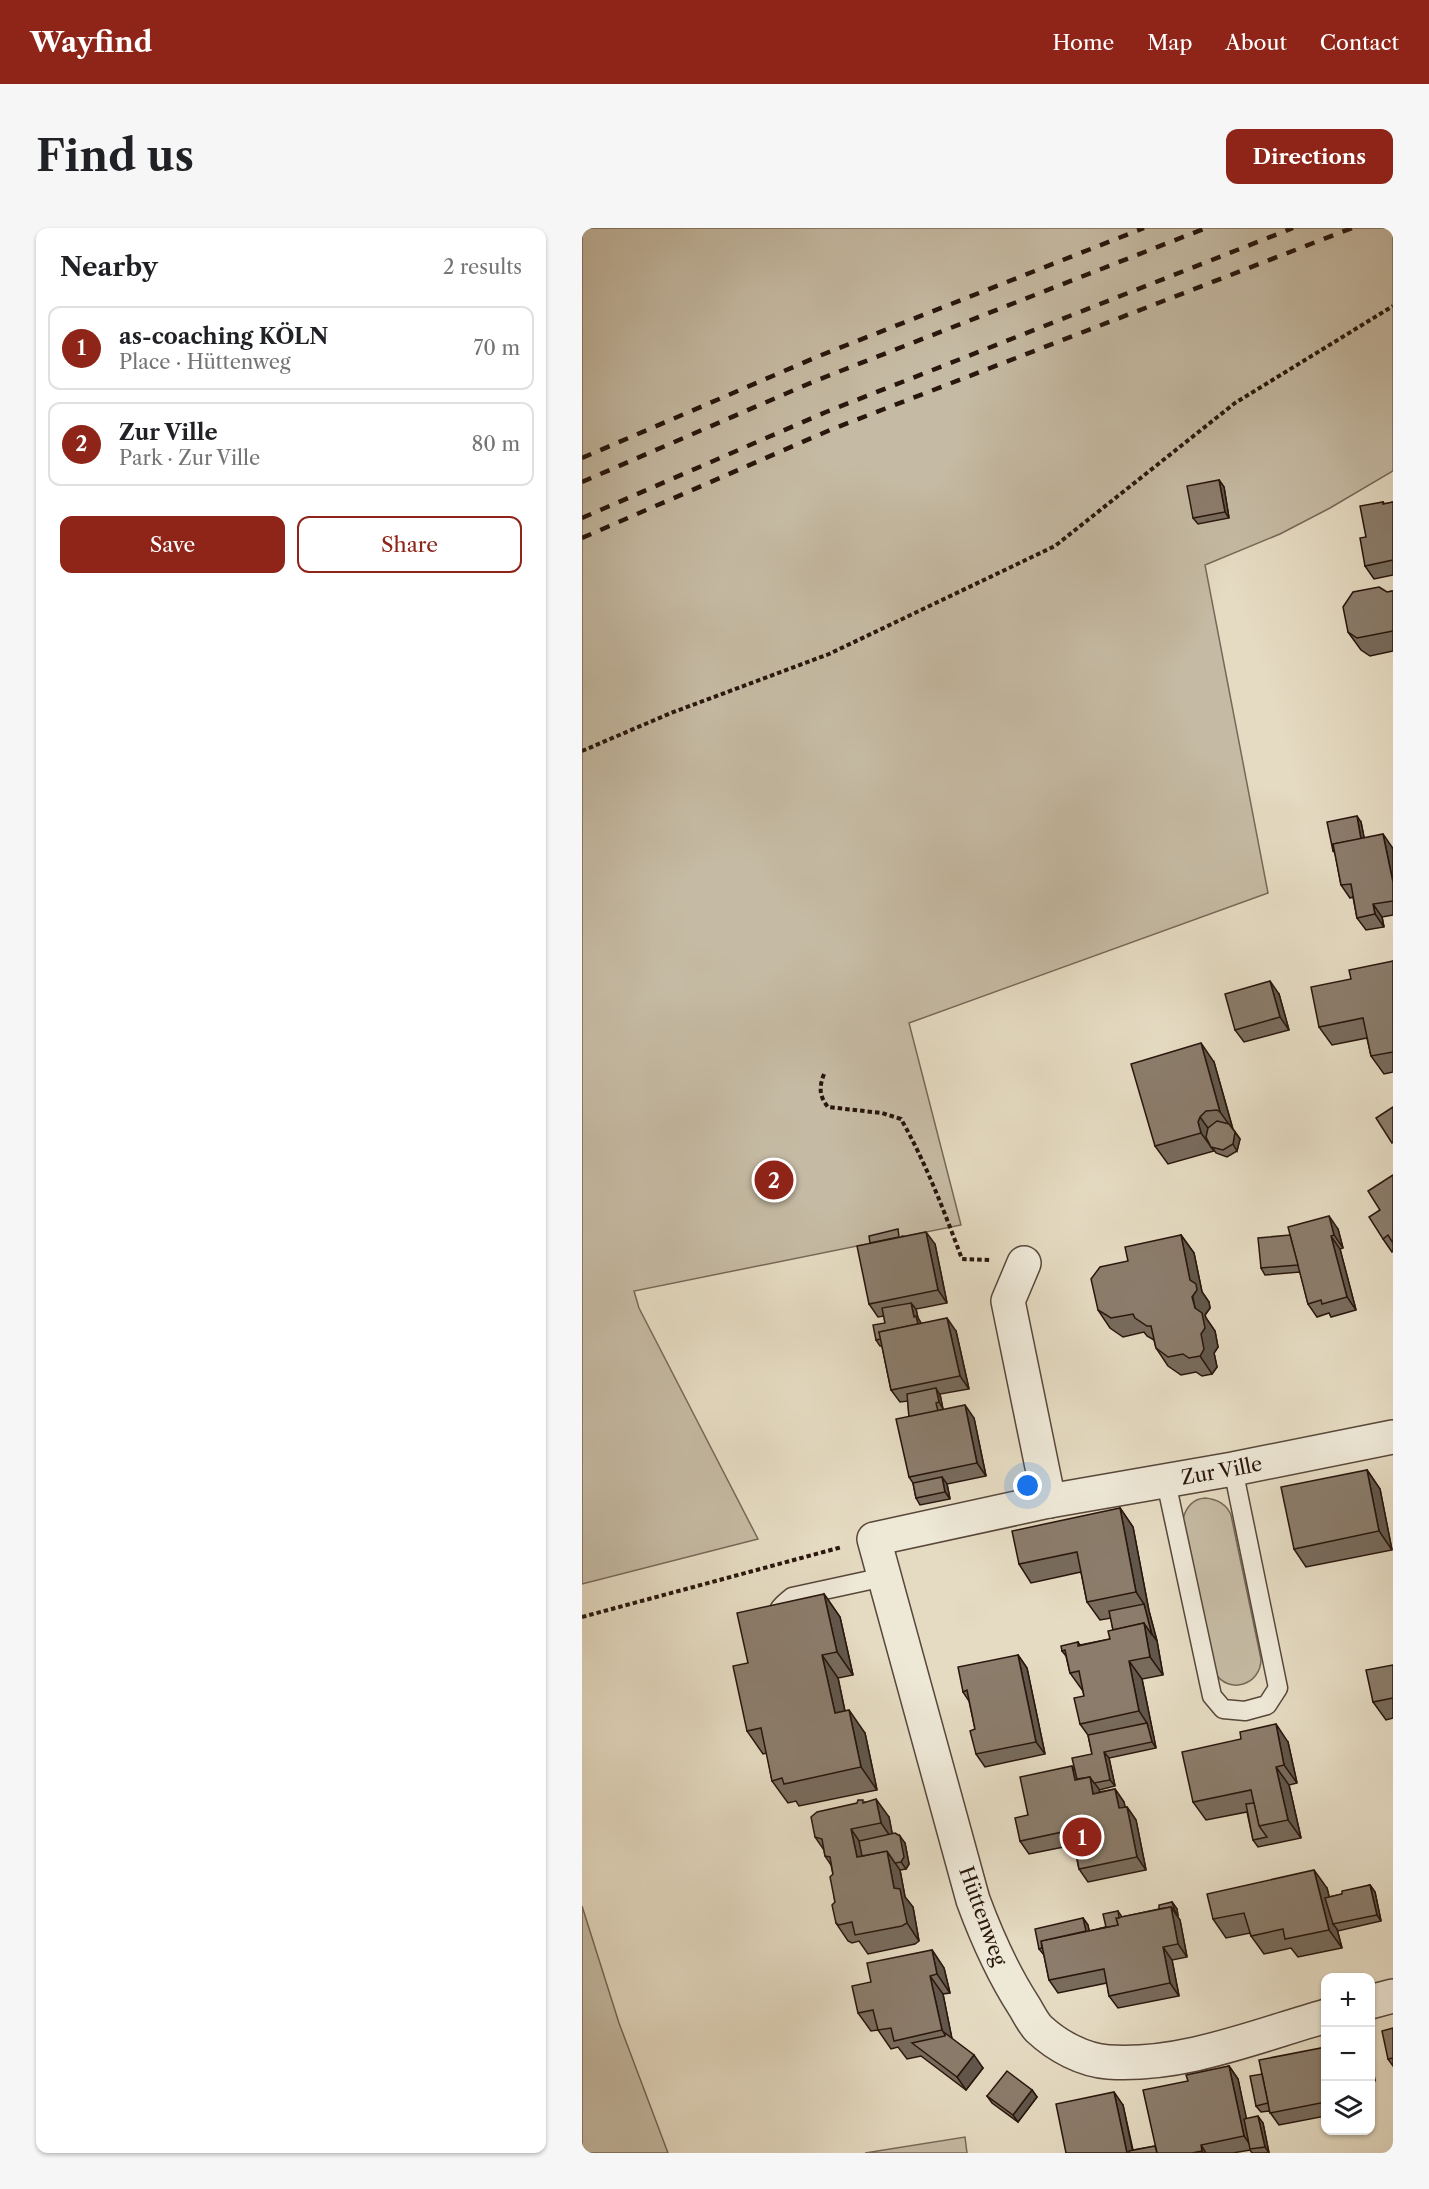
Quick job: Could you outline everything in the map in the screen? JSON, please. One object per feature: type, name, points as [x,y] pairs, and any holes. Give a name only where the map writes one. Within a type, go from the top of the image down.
[{"type":"street","points":[[1024,1263],[1008,1301],[1049,1501]]},
{"type":"street","name":"Zur Ville","points":[[874,1539],[1049,1501],[1166,1482],[1393,1437]]},
{"type":"street","name":"Hüttenweg","points":[[874,1539],[973,1900],[988,1942],[1008,1983],[1038,2028],[1069,2051],[1106,2062],[1157,2060],[1211,2049],[1321,2017]]},
{"type":"street","points":[[1375,2001],[1393,1996]]},
{"type":"lane","points":[[1166,1482],[1212,1696],[1223,1709],[1245,1711],[1267,1705],[1278,1688],[1233,1469]]},
{"type":"lane","points":[[777,1626],[776,1613],[792,1597],[884,1577]]},
{"type":"path","points":[[582,751],[671,712],[829,654],[1055,546],[1235,404],[1393,306]]},
{"type":"path","points":[[824,1074],[820,1084],[821,1098],[828,1107],[882,1113],[901,1119],[913,1140],[938,1197],[962,1259],[1024,1263]]},
{"type":"path","points":[[582,1617],[874,1539]]},
{"type":"shaded area","points":[[582,228],[1393,228],[1393,471],[1280,534],[1205,565],[1268,893],[909,1023],[961,1225],[634,1291],[639,1308],[758,1539],[582,1584]]},
{"type":"shaded area","points":[[1205,1498],[1221,1502],[1231,1515],[1261,1659],[1256,1675],[1243,1684],[1228,1684],[1215,1673],[1183,1519],[1190,1504]]},
{"type":"shaded area","points":[[582,1906],[619,2023],[668,2153],[582,2153]]},
{"type":"shaded area","points":[[965,2137],[967,2153],[865,2153]]},
{"type":"building","points":[[1219,480],[1225,512],[1193,518],[1187,486]]},
{"type":"building","points":[[1383,502],[1383,504],[1393,502],[1393,560],[1365,566],[1360,538],[1366,537],[1360,506]]},
{"type":"building","points":[[1379,587],[1387,592],[1393,591],[1393,631],[1357,638],[1348,632],[1343,607],[1353,592]]},
{"type":"building","points":[[1357,816],[1361,839],[1333,844],[1333,851],[1327,822]]},
{"type":"building","points":[[1383,834],[1393,882],[1393,901],[1373,904],[1375,914],[1357,918],[1351,884],[1341,885],[1333,844]]},
{"type":"building","points":[[1393,961],[1393,1052],[1371,1056],[1363,1018],[1319,1027],[1311,987],[1351,979],[1349,970]]},
{"type":"building","points":[[1270,981],[1280,1017],[1235,1030],[1225,994]]},
{"type":"building","points":[[1201,1043],[1220,1112],[1206,1111],[1200,1117],[1198,1122],[1201,1133],[1155,1146],[1131,1064]]},
{"type":"building","points":[[1393,1107],[1393,1142],[1392,1143],[1376,1118]]},
{"type":"building","points":[[1217,1121],[1229,1124],[1235,1132],[1233,1144],[1223,1150],[1211,1147],[1206,1137],[1208,1128]]},
{"type":"building","points":[[1393,1175],[1393,1243],[1388,1235],[1383,1239],[1369,1217],[1380,1210],[1368,1191]]},
{"type":"building","points":[[1329,1216],[1334,1235],[1331,1236],[1347,1297],[1322,1304],[1321,1300],[1308,1304],[1288,1227]]},
{"type":"building","points":[[898,1229],[899,1237],[870,1243],[869,1236]]},
{"type":"building","points":[[926,1232],[938,1290],[869,1304],[857,1246]]},
{"type":"building","points":[[1181,1235],[1190,1280],[1196,1284],[1197,1290],[1192,1297],[1195,1308],[1202,1313],[1205,1328],[1201,1334],[1204,1349],[1200,1356],[1189,1358],[1183,1354],[1168,1357],[1156,1348],[1151,1326],[1135,1318],[1133,1314],[1111,1318],[1098,1310],[1091,1279],[1100,1267],[1128,1261],[1125,1247]]},
{"type":"building","points":[[1290,1235],[1298,1265],[1261,1268],[1258,1238]]},
{"type":"building","points":[[911,1303],[918,1324],[879,1332],[881,1339],[876,1340],[873,1325],[885,1323],[882,1308]]},
{"type":"building","points":[[947,1318],[960,1376],[891,1390],[879,1332]]},
{"type":"building","points":[[936,1388],[938,1411],[909,1417],[907,1394]]},
{"type":"building","points":[[965,1405],[977,1463],[909,1477],[896,1419]]},
{"type":"building","points":[[1367,1470],[1379,1531],[1294,1549],[1281,1487]]},
{"type":"building","points":[[942,1477],[945,1492],[916,1498],[913,1483]]},
{"type":"building","points":[[1120,1508],[1136,1592],[1087,1602],[1077,1552],[1019,1564],[1012,1531]]},
{"type":"building","points":[[824,1594],[837,1652],[822,1655],[835,1713],[849,1710],[861,1767],[784,1784],[782,1778],[772,1781],[761,1728],[747,1731],[733,1666],[748,1663],[737,1613]]},
{"type":"building","points":[[1144,1604],[1152,1635],[1144,1623],[1113,1630],[1109,1611]]},
{"type":"building","points":[[1144,1623],[1150,1657],[1129,1661],[1139,1711],[1080,1724],[1074,1698],[1084,1696],[1079,1671],[1070,1673],[1065,1650],[1062,1651],[1061,1646],[1078,1642],[1078,1646],[1110,1639],[1108,1631]]},
{"type":"building","points":[[1018,1655],[1036,1742],[976,1754],[970,1731],[975,1729],[967,1690],[963,1692],[958,1667]]},
{"type":"building","points":[[1393,1665],[1393,1698],[1373,1702],[1366,1670]]},
{"type":"building","points":[[1147,1723],[1152,1742],[1104,1752],[1110,1780],[1094,1783],[1090,1777],[1077,1779],[1072,1758],[1092,1754],[1088,1735]]},
{"type":"building","points":[[1276,1724],[1284,1765],[1276,1767],[1288,1820],[1259,1826],[1251,1790],[1193,1802],[1182,1752],[1241,1739],[1240,1732]]},
{"type":"building","points":[[1072,1766],[1075,1780],[1090,1777],[1093,1794],[1115,1789],[1119,1808],[1127,1807],[1137,1857],[1079,1869],[1072,1830],[1020,1841],[1015,1818],[1028,1815],[1020,1777]]},
{"type":"building","points":[[876,1799],[881,1823],[851,1829],[857,1857],[887,1851],[894,1888],[900,1889],[907,1923],[855,1935],[852,1922],[839,1925],[836,1923],[832,1905],[835,1902],[830,1877],[833,1874],[830,1857],[825,1856],[822,1839],[815,1837],[811,1817],[817,1812],[857,1803],[858,1800],[863,1800],[863,1803]]},
{"type":"building","points":[[1254,1803],[1259,1826],[1267,1837],[1253,1840],[1246,1804]]},
{"type":"building","points":[[895,1833],[900,1836],[904,1857],[901,1862],[895,1863],[887,1851],[862,1856],[859,1841]]},
{"type":"building","points":[[1314,1870],[1329,1930],[1285,1939],[1283,1929],[1251,1936],[1244,1913],[1213,1919],[1207,1894]]},
{"type":"building","points":[[1370,1885],[1377,1915],[1333,1924],[1325,1898],[1342,1894],[1342,1891]]},
{"type":"building","points":[[1172,1902],[1174,1909],[1171,1907],[1159,1909],[1159,1905]]},
{"type":"building","points":[[1171,1907],[1178,1944],[1163,1947],[1170,1983],[1109,1996],[1104,1969],[1049,1980],[1041,1941],[1118,1925],[1116,1918]]},
{"type":"building","points":[[1118,1911],[1119,1918],[1116,1918],[1118,1925],[1098,1929],[1106,1927],[1103,1914]]},
{"type":"building","points":[[1083,1918],[1086,1931],[1041,1941],[1042,1948],[1039,1949],[1035,1929]]},
{"type":"building","points":[[932,1950],[937,1974],[930,1976],[942,2030],[894,2041],[891,2028],[878,2030],[873,2010],[858,2013],[852,1986],[871,1982],[867,1963]]},
{"type":"building","points":[[1393,2028],[1393,2058],[1388,2059],[1382,2031]]},
{"type":"building","points":[[945,2033],[974,2055],[957,2077],[912,2043],[945,2036]]},
{"type":"building","points":[[1321,2048],[1321,2103],[1270,2113],[1259,2060]]},
{"type":"building","points":[[1229,2066],[1244,2136],[1201,2145],[1202,2151],[1192,2153],[1157,2153],[1143,2090],[1188,2081],[1186,2075]]},
{"type":"building","points":[[1007,2071],[1032,2090],[1013,2115],[987,2096]]},
{"type":"building","points":[[1262,2074],[1268,2103],[1256,2106],[1250,2076]]},
{"type":"building","points":[[1114,2092],[1127,2153],[1066,2153],[1056,2104]]},
{"type":"building","points":[[1258,2116],[1265,2147],[1250,2149],[1244,2119]]},
{"type":"building","points":[[1155,2146],[1157,2153],[1130,2153],[1129,2151]]},
{"type":"railway","points":[[582,458],[819,356],[1144,228]]},
{"type":"railway","points":[[582,482],[815,381],[1206,228]]},
{"type":"railway","points":[[582,518],[826,412],[1293,228]]},
{"type":"railway","points":[[582,538],[830,430],[1352,228]]},
{"type":"place","name":"Zur Ville","points":[[774,1180]]},
{"type":"place","name":"as-coaching KÖLN","points":[[1082,1837]]}]
